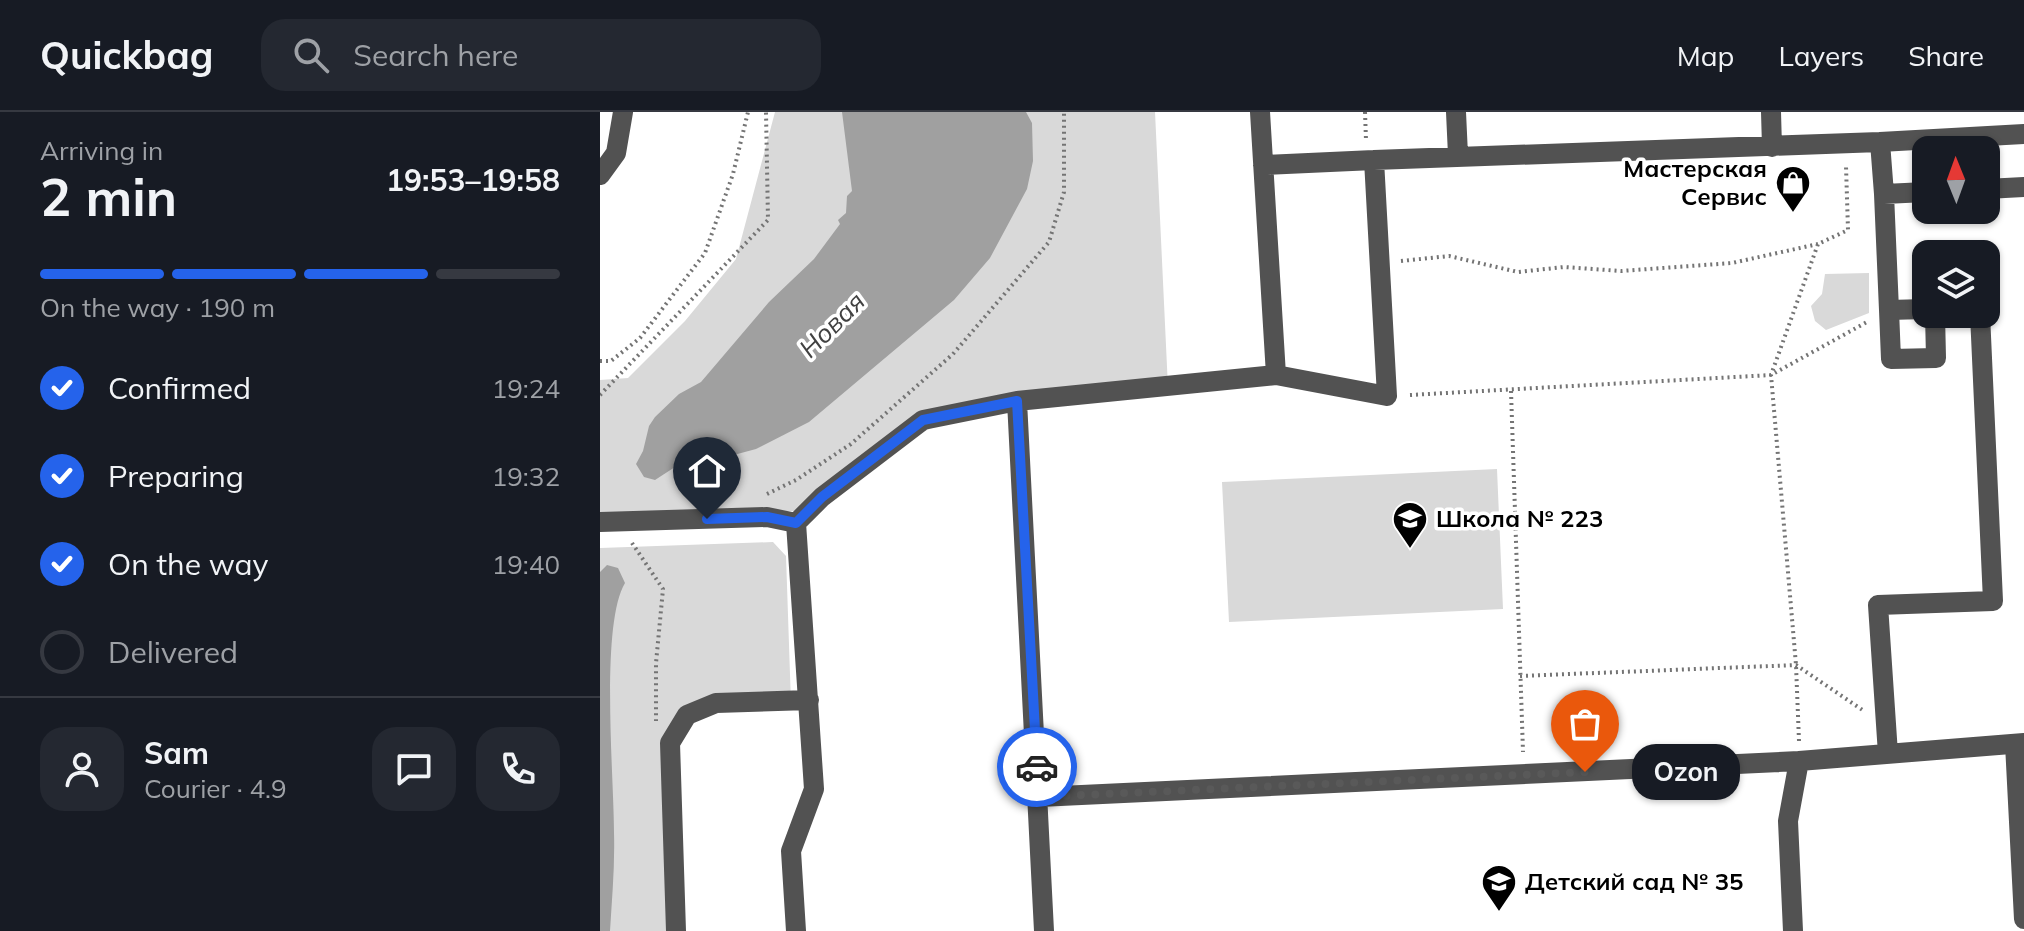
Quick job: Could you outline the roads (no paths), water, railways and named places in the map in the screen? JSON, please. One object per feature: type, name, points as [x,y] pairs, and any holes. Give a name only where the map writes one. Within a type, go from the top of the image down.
[{"type":"lane","points":[[600,175],[616,153],[623,112]]},
{"type":"lane","points":[[1260,112],[1276,375]]},
{"type":"lane","points":[[1456,112],[1458,155]]},
{"type":"lane","points":[[1771,112],[1772,147]]},
{"type":"lane","points":[[1263,165],[1458,155],[1772,147],[2024,134]]},
{"type":"lane","points":[[1880,142],[1891,359],[1936,358],[1935,328]]},
{"type":"lane","points":[[796,931],[791,851],[814,789],[796,523],[822,497],[923,420],[1017,401],[1276,375],[1387,396],[1374,160]]},
{"type":"lane","points":[[2000,188],[2024,187]]},
{"type":"lane","points":[[1884,194],[1912,193]]},
{"type":"lane","points":[[1889,310],[1912,309]]},
{"type":"lane","points":[[1888,754],[1878,605],[1993,601],[1981,328]]},
{"type":"lane","points":[[1017,401],[1044,931]]},
{"type":"lane","points":[[608,522],[767,517],[796,523]]},
{"type":"lane","points":[[676,931],[670,743],[687,715],[716,703],[809,700]]},
{"type":"lane","points":[[1039,797],[1799,761],[2020,744],[2024,919]]},
{"type":"lane","points":[[1793,931],[1788,821],[1799,761]]},
{"type":"water","name":"Новая","points":[[842,112],[1026,112],[1032,123],[1033,161],[1027,189],[990,258],[954,300],[809,422],[756,449],[675,467],[655,480],[644,477],[636,464],[655,417],[679,394],[701,382],[769,302],[814,259],[840,224],[838,220],[846,213],[847,196],[852,191]]},
{"type":"water","points":[[607,565],[618,568],[625,583],[617,604],[611,666],[614,845],[610,931],[600,931],[600,572]]},
{"type":"place","name":"Мастерская Сервис","points":[[1793,214]]},
{"type":"place","name":"Школа № 223","points":[[1410,550]]},
{"type":"place","name":"Ozon","points":[[1585,772]]},
{"type":"place","name":"Детский сад № 35","points":[[1499,913]]}]
